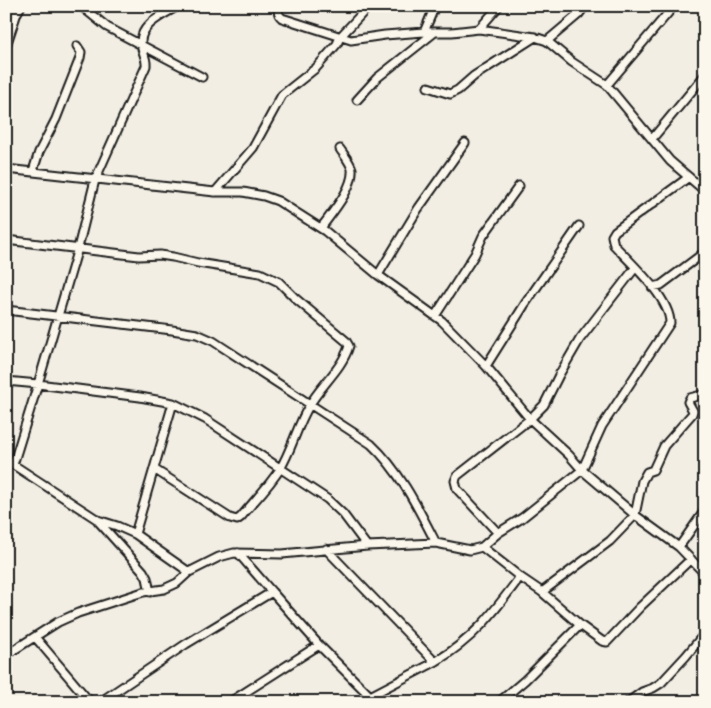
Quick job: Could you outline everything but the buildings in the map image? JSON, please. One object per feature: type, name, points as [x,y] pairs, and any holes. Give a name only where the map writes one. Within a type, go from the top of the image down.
[{"type":"street","points":[[6,46],[17,13],[22,6]]},
{"type":"street","points":[[81,6],[107,27],[202,77]]},
{"type":"street","points":[[150,592],[144,571],[98,520],[9,462],[38,384],[59,316],[95,180],[144,71],[146,60],[141,45],[143,34],[151,23],[178,6]]},
{"type":"street","points":[[280,6],[278,12],[282,18],[350,40],[424,32],[479,29],[534,37],[547,41],[572,62],[607,84],[670,161],[704,189]]},
{"type":"street","points":[[215,192],[253,148],[282,96],[316,68],[337,44],[340,37],[369,6]]},
{"type":"street","points":[[424,32],[435,6]]},
{"type":"street","points":[[479,29],[499,6]]},
{"type":"street","points":[[547,41],[585,6]]},
{"type":"street","points":[[607,84],[674,6]]},
{"type":"street","points":[[6,10],[17,13]]},
{"type":"street","points":[[357,100],[377,78],[435,32]]},
{"type":"street","points":[[428,87],[450,94],[534,37]]},
{"type":"street","points":[[33,171],[39,152],[56,119],[80,58],[81,52],[77,46]]},
{"type":"street","points":[[652,139],[705,75]]},
{"type":"street","points":[[378,275],[418,209],[465,143]]},
{"type":"street","points":[[321,228],[345,193],[351,179],[352,170],[340,149]]},
{"type":"street","points":[[6,169],[215,192],[243,192],[278,201],[321,228],[378,275],[435,316],[486,366],[530,419],[569,455],[582,470],[635,515],[679,547],[705,574]]},
{"type":"street","points":[[6,655],[58,622],[78,613],[143,592],[164,589],[177,583],[189,572],[219,557],[238,553],[282,554],[436,542],[470,550],[482,547],[582,470],[602,426],[668,329],[670,316],[662,299],[614,244],[612,236],[615,231],[690,177]]},
{"type":"street","points":[[435,316],[475,254],[483,236],[519,186]]},
{"type":"street","points":[[486,366],[525,304],[579,226]]},
{"type":"street","points":[[6,240],[139,256],[160,255],[198,264],[260,273],[279,282],[349,346],[345,358],[309,405],[280,469],[237,520],[230,518],[154,468]]},
{"type":"street","points":[[652,287],[661,285],[705,252]]},
{"type":"street","points":[[498,533],[457,490],[455,482],[457,476],[530,419],[544,405],[580,339],[635,268]]},
{"type":"street","points":[[6,310],[197,334],[213,342],[352,431],[383,456],[418,507],[436,542]]},
{"type":"street","points":[[6,381],[173,402],[205,419],[327,499],[343,514],[367,546]]},
{"type":"street","points":[[542,592],[610,541],[635,515],[642,481],[647,472],[653,470],[664,446],[692,414],[693,411],[688,402],[690,398],[705,394]]},
{"type":"street","points":[[135,534],[173,402]]},
{"type":"street","points":[[679,547],[705,510]]},
{"type":"street","points":[[98,520],[135,534],[189,572]]},
{"type":"street","points":[[482,547],[542,592],[580,625],[602,641],[607,642],[690,559]]},
{"type":"street","points":[[326,550],[435,662]]},
{"type":"street","points":[[238,553],[319,645],[370,696],[380,702]]},
{"type":"street","points":[[361,702],[454,650],[475,633],[520,577]]},
{"type":"street","points":[[100,702],[186,644],[272,592]]},
{"type":"street","points":[[498,702],[525,680],[580,625]]},
{"type":"street","points":[[628,702],[661,682],[705,633]]},
{"type":"street","points":[[35,637],[90,702]]},
{"type":"street","points":[[230,702],[319,645]]}]
